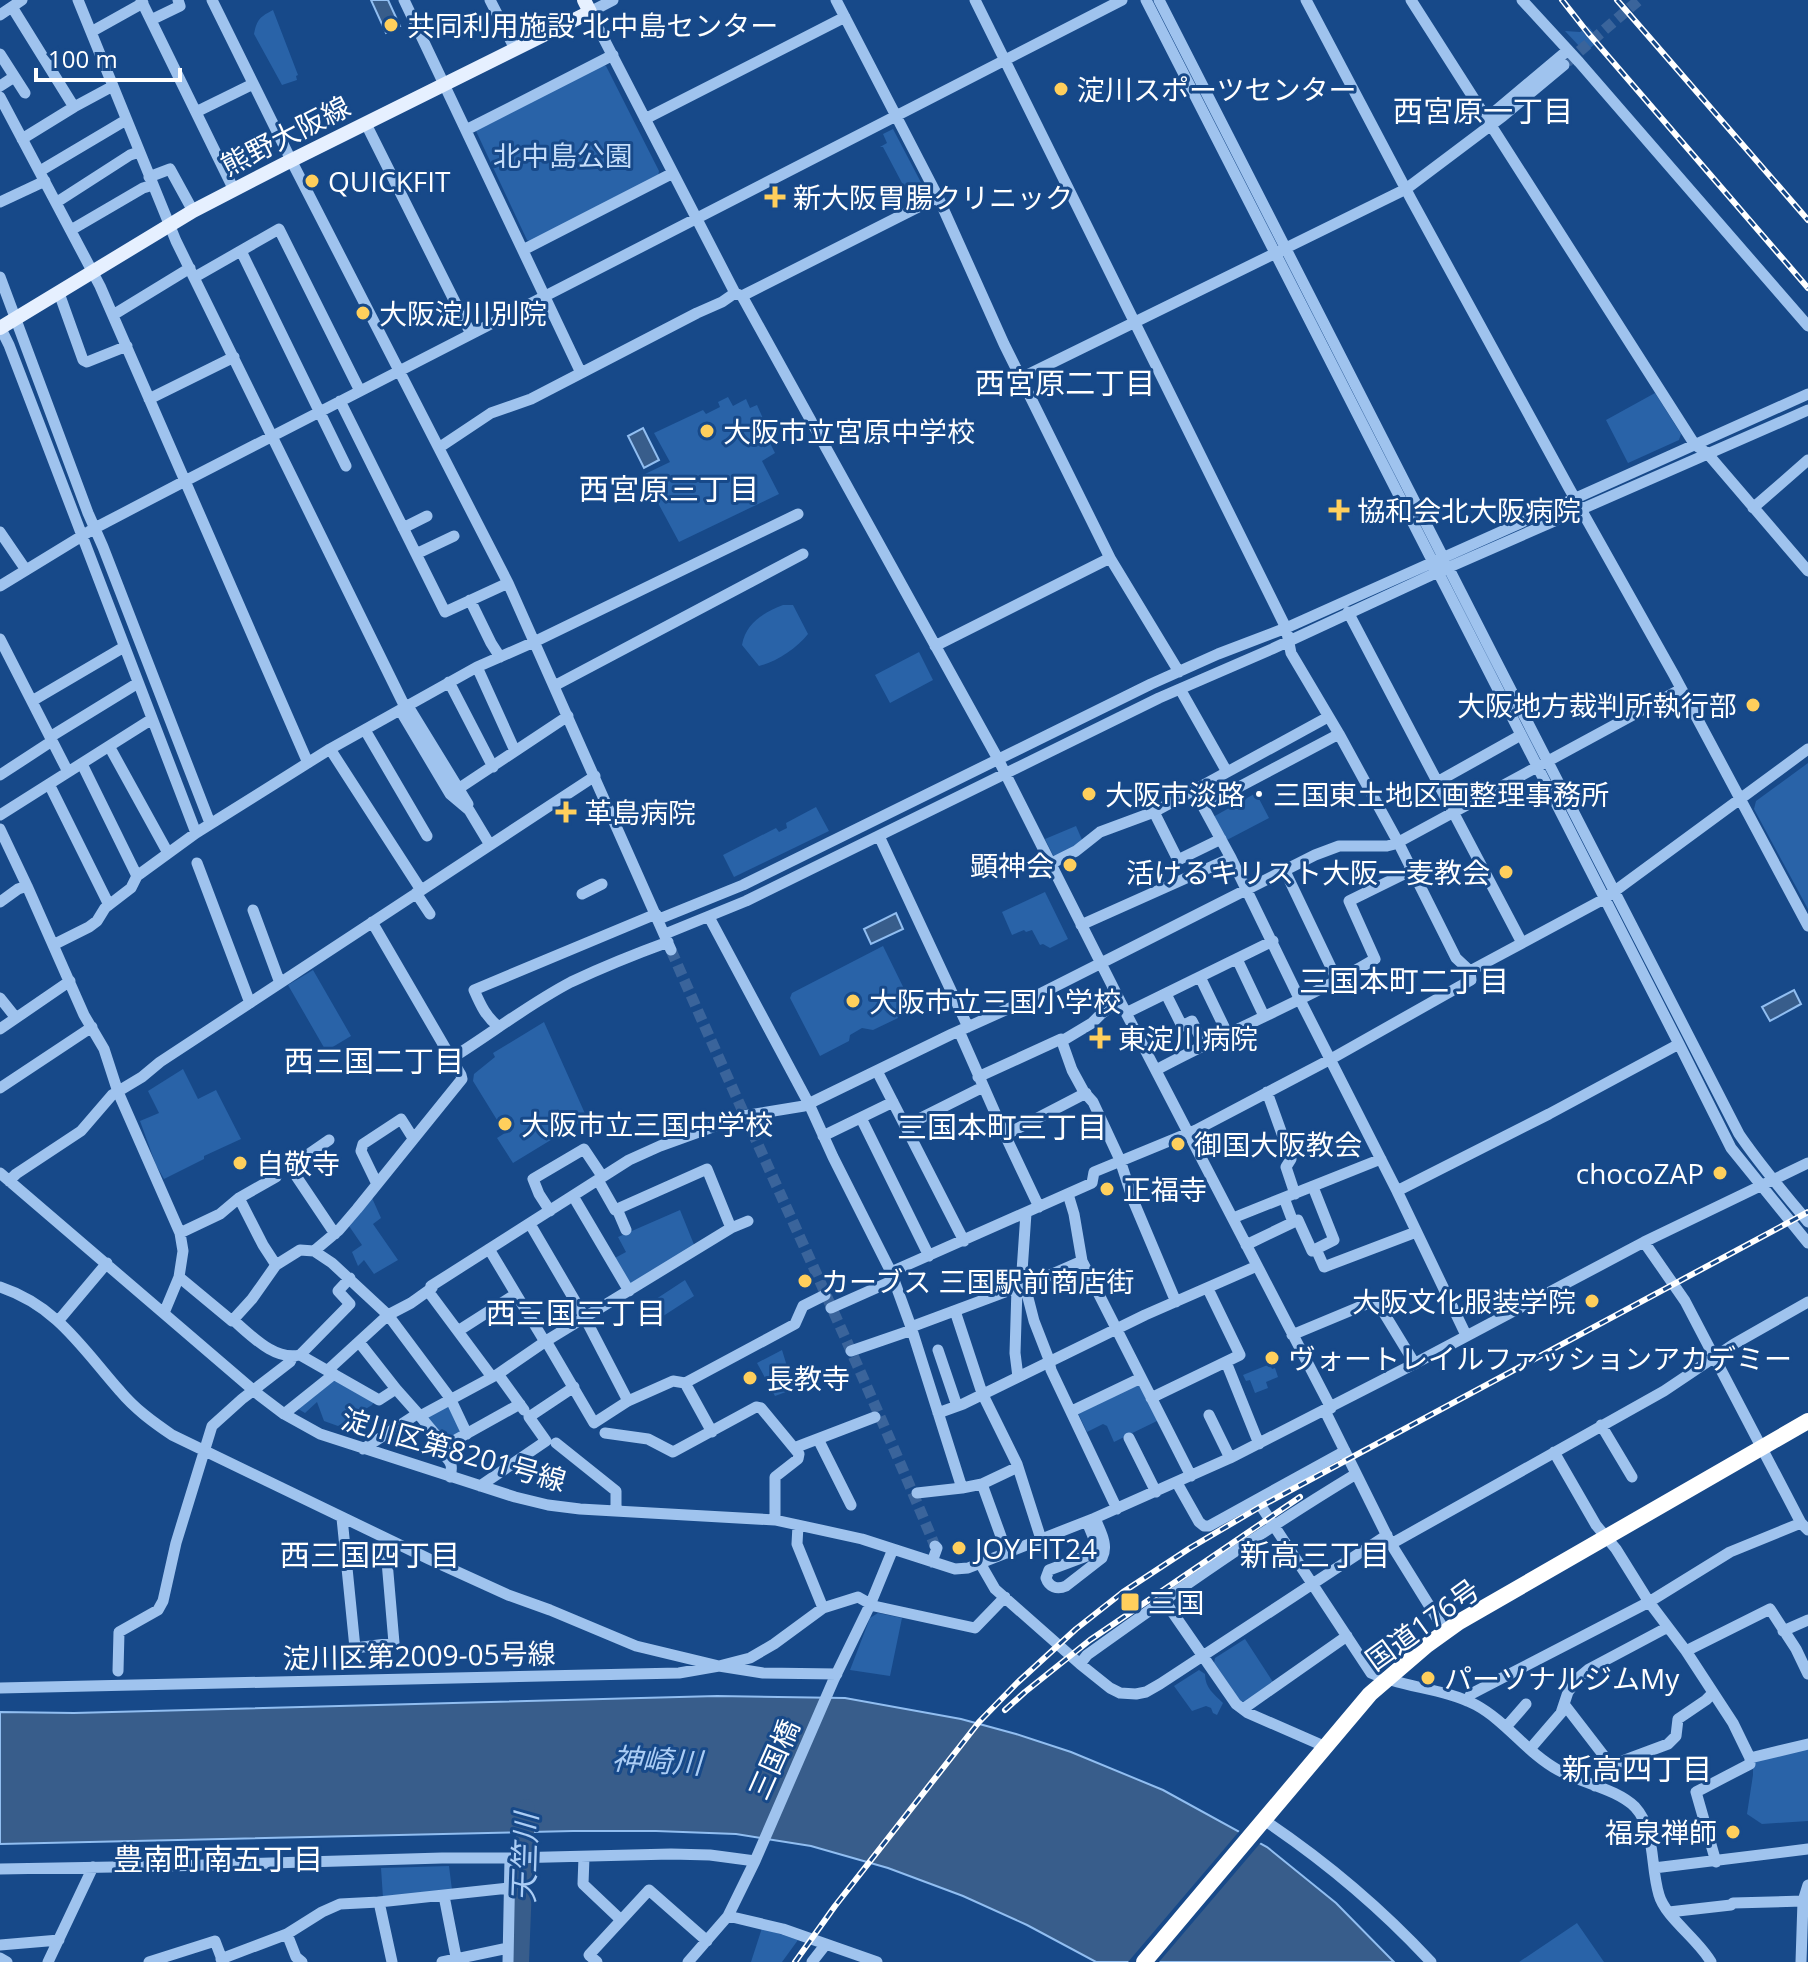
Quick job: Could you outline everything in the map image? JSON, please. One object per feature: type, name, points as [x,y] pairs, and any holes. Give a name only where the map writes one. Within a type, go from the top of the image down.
[{"type":"highway","name":"国道176号","points":[[1144,1962],[1370,1694],[1386,1679],[1445,1631],[1808,1421]]},
{"type":"main road","name":"熊野大阪線","points":[[0,328],[193,211],[515,49],[587,6]]},
{"type":"street","points":[[0,15],[22,0]]},
{"type":"street","points":[[78,0],[192,273],[404,708],[450,794],[469,810],[491,844]]},
{"type":"street","points":[[151,20],[180,6],[178,0]]},
{"type":"street","points":[[212,0],[508,583],[668,942]]},
{"type":"street","points":[[404,0],[581,373]]},
{"type":"street","points":[[490,0],[515,49]]},
{"type":"street","points":[[613,0],[587,6],[696,218],[998,759],[1292,1335],[1389,1539],[1445,1631]]},
{"type":"street","points":[[836,0],[938,197],[1021,378],[1110,558],[1179,672]]},
{"type":"street","points":[[831,1308],[929,1256],[1092,1183],[1094,1172],[1188,1133],[1331,1059],[1471,980],[1470,971],[1456,958],[1398,842],[1291,653],[1287,634],[975,0]]},
{"type":"street","points":[[0,586],[95,528],[1122,0]]},
{"type":"street","points":[[1146,0],[1280,251],[1609,895],[1739,1134],[1759,1164],[1808,1222]]},
{"type":"street","points":[[1159,0],[1280,251]]},
{"type":"street","points":[[1306,0],[1808,926]]},
{"type":"street","points":[[1411,0],[1695,445],[1707,453],[1808,571]]},
{"type":"street","points":[[1522,0],[1808,326]]},
{"type":"street","points":[[91,32],[142,1],[234,190]]},
{"type":"street","points":[[12,7],[74,107]]},
{"type":"street","points":[[645,119],[845,17]]},
{"type":"street","points":[[1490,126],[1493,113],[1568,50]]},
{"type":"street","points":[[466,130],[613,55]]},
{"type":"street","points":[[6,56],[14,77],[25,93]]},
{"type":"street","points":[[1490,126],[1506,121],[1579,62]]},
{"type":"street","points":[[1021,378],[1406,189],[1564,65]]},
{"type":"street","points":[[0,86],[14,77]]},
{"type":"street","points":[[196,112],[253,84]]},
{"type":"street","points":[[22,139],[113,86]]},
{"type":"street","points":[[0,97],[113,315],[308,763]]},
{"type":"street","points":[[0,202],[126,120]]},
{"type":"street","points":[[366,124],[471,334]]},
{"type":"street","points":[[57,202],[139,152]]},
{"type":"street","points":[[71,230],[170,169],[193,211]]},
{"type":"street","points":[[523,250],[673,173]]},
{"type":"street","points":[[440,447],[491,413],[531,399],[697,313],[938,197]]},
{"type":"street","points":[[113,315],[279,229],[360,391]]},
{"type":"street","points":[[241,251],[346,466]]},
{"type":"street","points":[[0,277],[80,492],[210,823]]},
{"type":"street","points":[[59,293],[83,360],[87,362],[127,346]]},
{"type":"street","points":[[0,328],[196,833]]},
{"type":"street","points":[[149,399],[234,357]]},
{"type":"street","points":[[1578,505],[1695,445],[1808,394]]},
{"type":"street","points":[[340,401],[445,612],[508,583]]},
{"type":"street","points":[[452,1058],[531,1005],[571,983],[619,960],[668,942],[710,916],[1180,689],[1272,649],[1287,634],[1440,564],[1808,410]]},
{"type":"street","points":[[1753,508],[1808,460]]},
{"type":"street","points":[[53,945],[97,921],[109,905],[131,888],[137,876],[210,823],[330,749],[477,667],[798,514]]},
{"type":"street","points":[[403,528],[427,516]]},
{"type":"street","points":[[0,532],[26,570]]},
{"type":"street","points":[[416,554],[454,536]]},
{"type":"street","points":[[554,686],[803,554]]},
{"type":"street","points":[[935,646],[1110,558]]},
{"type":"street","points":[[499,1027],[484,1012],[474,990],[705,901],[1179,672],[1261,636],[1287,634],[1348,612],[1440,564]]},
{"type":"street","points":[[1440,564],[1521,735],[1542,763]]},
{"type":"street","points":[[470,600],[500,657]]},
{"type":"street","points":[[1348,612],[1522,943]]},
{"type":"street","points":[[0,639],[5,661],[32,701],[68,772]]},
{"type":"street","points":[[32,701],[124,647]]},
{"type":"street","points":[[477,667],[515,751]]},
{"type":"street","points":[[449,682],[493,767]]},
{"type":"street","points":[[0,775],[138,683]]},
{"type":"street","points":[[1180,689],[1227,772]]},
{"type":"street","points":[[284,1414],[388,1315],[629,1160],[743,1116],[809,1104],[1030,999],[1315,855],[1339,846],[1387,846],[1398,842],[1681,689]]},
{"type":"street","points":[[404,708],[472,809],[491,844]]},
{"type":"street","points":[[458,789],[568,716]]},
{"type":"street","points":[[1050,864],[1076,851],[1100,832],[1154,812],[1328,717]]},
{"type":"street","points":[[0,815],[152,719]]},
{"type":"street","points":[[365,730],[427,836]]},
{"type":"street","points":[[1203,806],[1339,734]]},
{"type":"street","points":[[1437,782],[1521,735]]},
{"type":"street","points":[[109,746],[168,853]]},
{"type":"street","points":[[330,749],[430,914]]},
{"type":"street","points":[[1470,971],[1609,895],[1808,749]]},
{"type":"street","points":[[82,764],[137,876]]},
{"type":"street","points":[[2,1176],[16,1174],[81,1131],[112,1095],[595,776]]},
{"type":"street","points":[[49,784],[109,905]]},
{"type":"street","points":[[1194,790],[1273,941],[1466,1335]]},
{"type":"street","points":[[1154,812],[1178,860],[1221,839]]},
{"type":"street","points":[[874,821],[963,1029],[981,1082],[1039,1207]]},
{"type":"street","points":[[0,829],[84,1015],[104,1049],[118,1092],[180,1233],[183,1251],[179,1277],[164,1313]]},
{"type":"street","points":[[1081,925],[1231,858]]},
{"type":"street","points":[[197,863],[250,1003]]},
{"type":"street","points":[[777,868],[775,874],[784,882]]},
{"type":"street","points":[[1156,1070],[1375,959],[1349,901],[1412,870]]},
{"type":"street","points":[[1285,871],[1337,980]]},
{"type":"street","points":[[582,894],[602,884]]},
{"type":"street","points":[[0,902],[27,886]]},
{"type":"street","points":[[1609,895],[1724,1136],[1740,1161],[1808,1243]]},
{"type":"street","points":[[705,901],[893,1276],[962,1488]]},
{"type":"street","points":[[253,910],[280,983]]},
{"type":"street","points":[[314,1251],[335,1234],[462,1079],[372,922]]},
{"type":"street","points":[[1126,1013],[1273,941]]},
{"type":"street","points":[[1237,959],[1264,1016]]},
{"type":"street","points":[[1200,977],[1227,1033]]},
{"type":"street","points":[[0,1029],[70,981]]},
{"type":"street","points":[[1166,994],[1182,1026],[1192,1021],[1204,1045]]},
{"type":"street","points":[[0,998],[16,1018]]},
{"type":"street","points":[[905,1126],[981,1082],[1062,1041],[1092,1023],[1119,1001]]},
{"type":"street","points":[[0,1088],[92,1027]]},
{"type":"street","points":[[1062,1041],[1072,1070],[1093,1102],[1120,1160],[1133,1200],[1176,1302]]},
{"type":"street","points":[[1397,1191],[1679,1044]]},
{"type":"street","points":[[877,1071],[964,1241]]},
{"type":"street","points":[[1267,1092],[1291,1159],[1286,1167],[1293,1222]]},
{"type":"street","points":[[1005,1135],[1086,1093]]},
{"type":"street","points":[[823,1136],[893,1102]]},
{"type":"street","points":[[861,1118],[929,1256]]},
{"type":"street","points":[[377,1184],[361,1151],[363,1144],[401,1119],[413,1138]]},
{"type":"street","points":[[329,1140],[290,1167],[335,1234]]},
{"type":"street","points":[[550,1211],[533,1179],[584,1149],[626,1230]]},
{"type":"street","points":[[1233,1218],[1381,1159]]},
{"type":"street","name":"淀川区第8201号線","points":[[2,1176],[284,1414],[320,1434],[450,1477],[548,1505],[775,1520],[862,1539],[955,1569],[968,1568],[1091,1520],[1230,1458],[1644,1242],[1808,1163]]},
{"type":"street","points":[[617,1209],[707,1169],[731,1228]]},
{"type":"street","points":[[180,1233],[220,1214],[239,1198],[276,1177]]},
{"type":"street","points":[[1246,1245],[1298,1220],[1312,1251],[1334,1240],[1313,1187]]},
{"type":"street","points":[[1068,1194],[1082,1261],[1191,1476]]},
{"type":"street","points":[[573,1196],[629,1291]]},
{"type":"street","points":[[239,1198],[276,1265]]},
{"type":"street","points":[[1018,1377],[1015,1353],[1026,1213]]},
{"type":"street","points":[[363,1449],[418,1415],[495,1376],[731,1228],[748,1221]]},
{"type":"street","points":[[530,1224],[585,1318],[628,1401]]},
{"type":"street","points":[[1316,1249],[1324,1267],[1416,1232]]},
{"type":"street","points":[[1467,1701],[1471,1694],[1649,1602],[1730,1552],[1804,1526],[1685,1301],[1644,1242]]},
{"type":"street","points":[[489,1249],[594,1423],[628,1401],[673,1381],[685,1383],[795,1324],[803,1306],[825,1295]]},
{"type":"street","points":[[233,1320],[276,1265],[300,1250],[314,1251],[350,1278],[388,1315],[450,1398],[467,1434]]},
{"type":"street","points":[[851,1351],[1082,1261]]},
{"type":"street","points":[[59,1320],[107,1263]]},
{"type":"street","points":[[938,1413],[1257,1266]]},
{"type":"street","points":[[179,1277],[267,1348],[296,1356],[331,1372],[379,1400],[396,1389]]},
{"type":"street","points":[[118,1671],[119,1632],[158,1610],[163,1601],[176,1543],[212,1426],[290,1362],[350,1304],[338,1291],[350,1278]]},
{"type":"street","points":[[1021,1286],[1051,1370],[1117,1509]]},
{"type":"street","points":[[0,1287],[30,1300],[59,1320],[120,1391],[145,1416],[172,1435],[490,1588],[636,1646],[719,1666],[750,1658],[823,1608],[858,1597],[870,1605],[975,1628],[1005,1597]]},
{"type":"street","points":[[1151,1398],[1240,1355],[1208,1289]]},
{"type":"street","points":[[428,1291],[520,1404],[546,1441],[480,1486]]},
{"type":"street","points":[[458,1331],[516,1294]]},
{"type":"street","points":[[1292,1335],[1376,1300],[1415,1364]]},
{"type":"street","points":[[980,1563],[993,1587],[1080,1664],[1115,1691],[1136,1694],[1156,1687],[1313,1584],[1389,1539],[1664,1391],[1714,1357],[1808,1302]]},
{"type":"street","points":[[955,1311],[982,1393],[1018,1467],[1041,1539]]},
{"type":"street","points":[[359,1342],[445,1446]]},
{"type":"street","points":[[938,1350],[957,1406]]},
{"type":"street","points":[[1226,1362],[1259,1444]]},
{"type":"street","points":[[1072,1411],[1141,1378]]},
{"type":"street","points":[[685,1383],[712,1432]]},
{"type":"street","points":[[529,1417],[574,1387]]},
{"type":"street","points":[[450,1477],[453,1467],[441,1448],[520,1404]]},
{"type":"street","points":[[605,1433],[648,1439],[673,1452],[756,1407],[761,1408],[799,1454],[798,1459],[775,1477],[775,1520]]},
{"type":"street","points":[[1209,1415],[1230,1458]]},
{"type":"street","points":[[794,1448],[875,1417]]},
{"type":"street","points":[[1601,1425],[1632,1477]]},
{"type":"street","points":[[1129,1438],[1156,1492]]},
{"type":"street","points":[[818,1439],[851,1505]]},
{"type":"street","points":[[556,1443],[616,1491],[616,1511]]},
{"type":"street","points":[[1177,1483],[1199,1522],[1205,1526],[1211,1525],[1345,1451]]},
{"type":"street","points":[[1554,1452],[1596,1525],[1616,1549],[1733,1723],[1750,1758],[1750,1764],[1696,1792],[1716,1862]]},
{"type":"street","points":[[917,1493],[982,1484],[1018,1467]]},
{"type":"street","points":[[1080,1664],[1087,1655],[1164,1600],[1356,1474]]},
{"type":"street","points":[[982,1484],[1007,1553]]},
{"type":"street","points":[[1257,1500],[1371,1673],[1467,1701],[1488,1712],[1555,1768],[1620,1795],[1636,1809],[1648,1828],[1659,1898],[1711,1962]]},
{"type":"street","points":[[342,1518],[355,1648],[394,1643],[385,1538]]},
{"type":"street","points":[[1091,1520],[1105,1546],[1102,1558],[1066,1586],[1051,1586],[1046,1578],[1049,1570],[1089,1555],[1094,1549],[1091,1520]]},
{"type":"street","points":[[798,1525],[797,1544],[823,1608]]},
{"type":"street","points":[[932,1562],[935,1546]]},
{"type":"street","name":"三国橋","points":[[688,1962],[728,1916],[893,1549]]},
{"type":"street","points":[[1164,1600],[1236,1704],[1248,1713],[1326,1747]]},
{"type":"street","points":[[1686,1651],[1770,1609],[1808,1674]]},
{"type":"street","points":[[1783,1631],[1808,1620]]},
{"type":"street","points":[[1530,1749],[1561,1713],[1568,1692],[1577,1679],[1589,1669],[1668,1627]]},
{"type":"street","points":[[1243,1709],[1347,1636]]},
{"type":"street","name":"淀川区第2009-05号線","points":[[0,1688],[679,1673],[719,1666],[763,1673],[836,1676]]},
{"type":"street","points":[[1595,1786],[1611,1765],[1668,1744],[1676,1736],[1678,1719],[1713,1693]]},
{"type":"street","points":[[1506,1727],[1526,1704]]},
{"type":"street","points":[[1564,1704],[1611,1765]]},
{"type":"street","points":[[1750,1758],[1808,1744]]},
{"type":"street","points":[[1261,1823],[1357,1891],[1387,1916],[1431,1962]]},
{"type":"street","points":[[1654,1868],[1808,1849]]},
{"type":"street","points":[[0,1869],[442,1858],[697,1855],[755,1860]]},
{"type":"street","points":[[584,1857],[583,1884],[621,1920]]},
{"type":"street","points":[[508,1962],[512,1858]]},
{"type":"street","points":[[48,1962],[93,1867]]},
{"type":"street","points":[[1801,1962],[1805,1922],[1803,1901],[1808,1885]]},
{"type":"street","points":[[149,1962],[215,1941],[222,1960],[287,1934],[340,1904],[509,1888]]},
{"type":"street","points":[[597,1962],[589,1955],[649,1890],[707,1941]]},
{"type":"street","points":[[444,1896],[457,1960]]},
{"type":"street","points":[[1669,1912],[1733,1903],[1803,1901]]},
{"type":"street","points":[[379,1902],[392,1962]]},
{"type":"street","points":[[728,1916],[783,1929],[877,1962]]},
{"type":"street","points":[[287,1934],[296,1957],[302,1962]]},
{"type":"street","points":[[0,1945],[59,1940]]},
{"type":"street","points":[[812,1962],[826,1944]]},
{"type":"street","points":[[442,1962],[508,1948]]},
{"type":"street","points":[[0,1958],[7,1962]]},
{"type":"green space","points":[[273,10],[298,75],[297,80],[282,85],[254,34],[260,19]]},
{"type":"green space","points":[[1588,26],[1600,40],[1589,49],[1580,47],[1565,31],[1580,32]]},
{"type":"green space","name":"北中島公園","points":[[602,64],[606,66],[659,171],[658,177],[532,242],[527,240],[476,127]]},
{"type":"green space","points":[[893,129],[926,192],[926,195],[911,202],[883,147],[880,147],[887,143],[883,134]]},
{"type":"green space","points":[[1655,393],[1681,434],[1679,440],[1628,463],[1606,420]]},
{"type":"green space","points":[[728,397],[733,406],[746,399],[750,408],[757,405],[765,423],[761,425],[775,453],[762,461],[779,494],[679,542],[643,475],[670,462],[654,433],[703,410],[706,414],[720,407],[718,402]]},
{"type":"green space","points":[[783,605],[793,605],[808,634],[786,654],[759,666],[742,645],[744,637],[756,620]]},
{"type":"green space","points":[[919,652],[933,680],[890,703],[875,675]]},
{"type":"green space","points":[[1808,763],[1808,909],[1754,809],[1756,801]]},
{"type":"green space","points":[[1256,793],[1269,818],[1225,841],[1213,817]]},
{"type":"green space","points":[[816,807],[829,831],[734,877],[723,855],[776,828],[779,832],[787,828],[786,823]]},
{"type":"green space","points":[[1076,826],[1083,842],[1055,859],[1045,839]]},
{"type":"green space","points":[[1045,892],[1068,939],[1050,948],[1040,945],[1032,930],[1012,935],[1002,912]]},
{"type":"green space","points":[[883,946],[913,1007],[873,1030],[862,1028],[850,1035],[849,1041],[820,1056],[790,998],[792,993]]},
{"type":"green space","points":[[313,970],[351,1036],[326,1051],[288,985]]},
{"type":"green space","points":[[544,1022],[587,1118],[513,1163],[497,1138],[505,1133],[473,1081],[474,1074],[495,1057],[493,1053]]},
{"type":"green space","points":[[183,1069],[198,1099],[216,1090],[241,1139],[164,1179],[140,1121],[159,1113],[148,1091]]},
{"type":"green space","points":[[372,1198],[381,1218],[373,1224],[398,1260],[374,1274],[364,1260],[358,1266],[352,1252],[362,1245],[349,1226]]},
{"type":"green space","points":[[680,1210],[695,1247],[629,1288],[613,1259],[626,1252],[618,1237]]},
{"type":"green space","points":[[685,1280],[694,1296],[654,1322],[648,1307]]},
{"type":"green space","points":[[782,1350],[794,1389],[775,1396],[757,1363]]},
{"type":"green space","points":[[1270,1364],[1278,1377],[1266,1382],[1268,1388],[1255,1393],[1250,1380],[1246,1381],[1243,1375]]},
{"type":"green space","points":[[333,1378],[375,1400],[338,1426],[324,1421],[317,1402],[305,1413],[295,1407]]},
{"type":"green space","points":[[1140,1382],[1159,1420],[1114,1442],[1103,1424],[1087,1432],[1077,1411]]},
{"type":"green space","points":[[448,1405],[464,1432],[446,1442],[425,1416]]},
{"type":"green space","points":[[878,1613],[902,1618],[890,1676],[850,1670],[870,1618]]},
{"type":"green space","points":[[1245,1639],[1273,1682],[1245,1702],[1240,1701],[1214,1663],[1215,1658]]},
{"type":"green space","points":[[1199,1670],[1205,1674],[1211,1690],[1223,1703],[1217,1715],[1206,1706],[1192,1711],[1174,1686]]},
{"type":"green space","points":[[1808,1748],[1808,1821],[1762,1824],[1747,1814],[1753,1762]]},
{"type":"green space","points":[[449,1866],[452,1890],[383,1898],[381,1868]]},
{"type":"green space","points":[[1577,1923],[1604,1962],[1519,1962]]},
{"type":"green space","points":[[762,1928],[798,1940],[782,1962],[751,1962]]},
{"type":"water","points":[[371,0],[388,0],[400,26],[386,33]]},
{"type":"water","points":[[643,428],[659,460],[644,468],[628,436]]},
{"type":"water","points":[[896,913],[903,929],[871,944],[864,929]]},
{"type":"water","points":[[1794,990],[1801,1004],[1770,1021],[1762,1007]]},
{"type":"water","name":"神崎川","points":[[717,1696],[845,1698],[961,1719],[1071,1752],[1163,1790],[1267,1847],[1336,1903],[1394,1962],[1096,1962],[1027,1925],[963,1896],[888,1868],[811,1846],[736,1834],[573,1831],[0,1844],[0,1712],[74,1713]]},
{"type":"pier","points":[[1242,1828],[1263,1840],[1159,1962],[1128,1962]]},
{"type":"waterway","name":"天竺川","points":[[520,1962],[526,1808]]},
{"type":"tunnel","points":[[1567,62],[1639,0]]},
{"type":"tunnel","points":[[671,950],[935,1546]]},
{"type":"railway","points":[[1562,0],[1808,288]]},
{"type":"railway","points":[[1617,0],[1808,220]]},
{"type":"railway","points":[[795,1962],[979,1722],[1076,1629],[1123,1592],[1263,1505],[1808,1212]]},
{"type":"railway","points":[[1005,1710],[1090,1640],[1300,1497]]},
{"type":"place","name":"共同利用施設 北中島センター","points":[[391,25]]},
{"type":"place","name":"淀川スポーツセンター","points":[[1061,89]]},
{"type":"place","name":"QUICKFIT","points":[[312,181]]},
{"type":"place","name":"新大阪胃腸クリニック","points":[[775,197]]},
{"type":"place","name":"大阪淀川別院","points":[[363,313]]},
{"type":"place","name":"大阪市立宮原中学校","points":[[707,431]]},
{"type":"place","name":"協和会北大阪病院","points":[[1339,510]]},
{"type":"place","name":"大阪地方裁判所執行部","points":[[1753,705]]},
{"type":"place","name":"大阪市淡路・三国東土地区画整理事務所","points":[[1089,794]]},
{"type":"place","name":"革島病院","points":[[566,812]]},
{"type":"place","name":"顕神会","points":[[1070,865]]},
{"type":"place","name":"活けるキリスト大阪一麦教会","points":[[1506,872]]},
{"type":"place","name":"大阪市立三国小学校","points":[[853,1001]]},
{"type":"place","name":"東淀川病院","points":[[1100,1038]]},
{"type":"place","name":"大阪市立三国中学校","points":[[505,1124]]},
{"type":"place","name":"御国大阪教会","points":[[1178,1144]]},
{"type":"place","name":"自敬寺","points":[[240,1163]]},
{"type":"place","name":"chocoZAP","points":[[1720,1173]]},
{"type":"place","name":"正福寺","points":[[1107,1189]]},
{"type":"place","name":"カーブス 三国駅前商店街","points":[[805,1281]]},
{"type":"place","name":"大阪文化服装学院","points":[[1592,1301]]},
{"type":"place","name":"ヴォートレイルファッションアカデミー","points":[[1272,1358]]},
{"type":"place","name":"長教寺","points":[[750,1378]]},
{"type":"place","name":"JOY FIT24","points":[[959,1548]]},
{"type":"place","name":"三国","points":[[1130,1602]]},
{"type":"place","name":"パーソナルジムMy","points":[[1428,1678]]},
{"type":"place","name":"福泉禅師","points":[[1733,1832]]},
{"type":"district","name":"西宮原一丁目","points":[[1483,110]]},
{"type":"district","name":"西宮原二丁目","points":[[1065,382]]},
{"type":"district","name":"西宮原三丁目","points":[[669,488]]},
{"type":"district","name":"三国本町二丁目","points":[[1404,980]]},
{"type":"district","name":"西三国二丁目","points":[[374,1060]]},
{"type":"district","name":"三国本町三丁目","points":[[1002,1126]]},
{"type":"district","name":"西三国三丁目","points":[[576,1312]]},
{"type":"district","name":"西三国四丁目","points":[[370,1554]]},
{"type":"district","name":"新高三丁目","points":[[1315,1554]]},
{"type":"district","name":"新高四丁目","points":[[1637,1768]]},
{"type":"district","name":"豊南町南五丁目","points":[[218,1858]]}]
